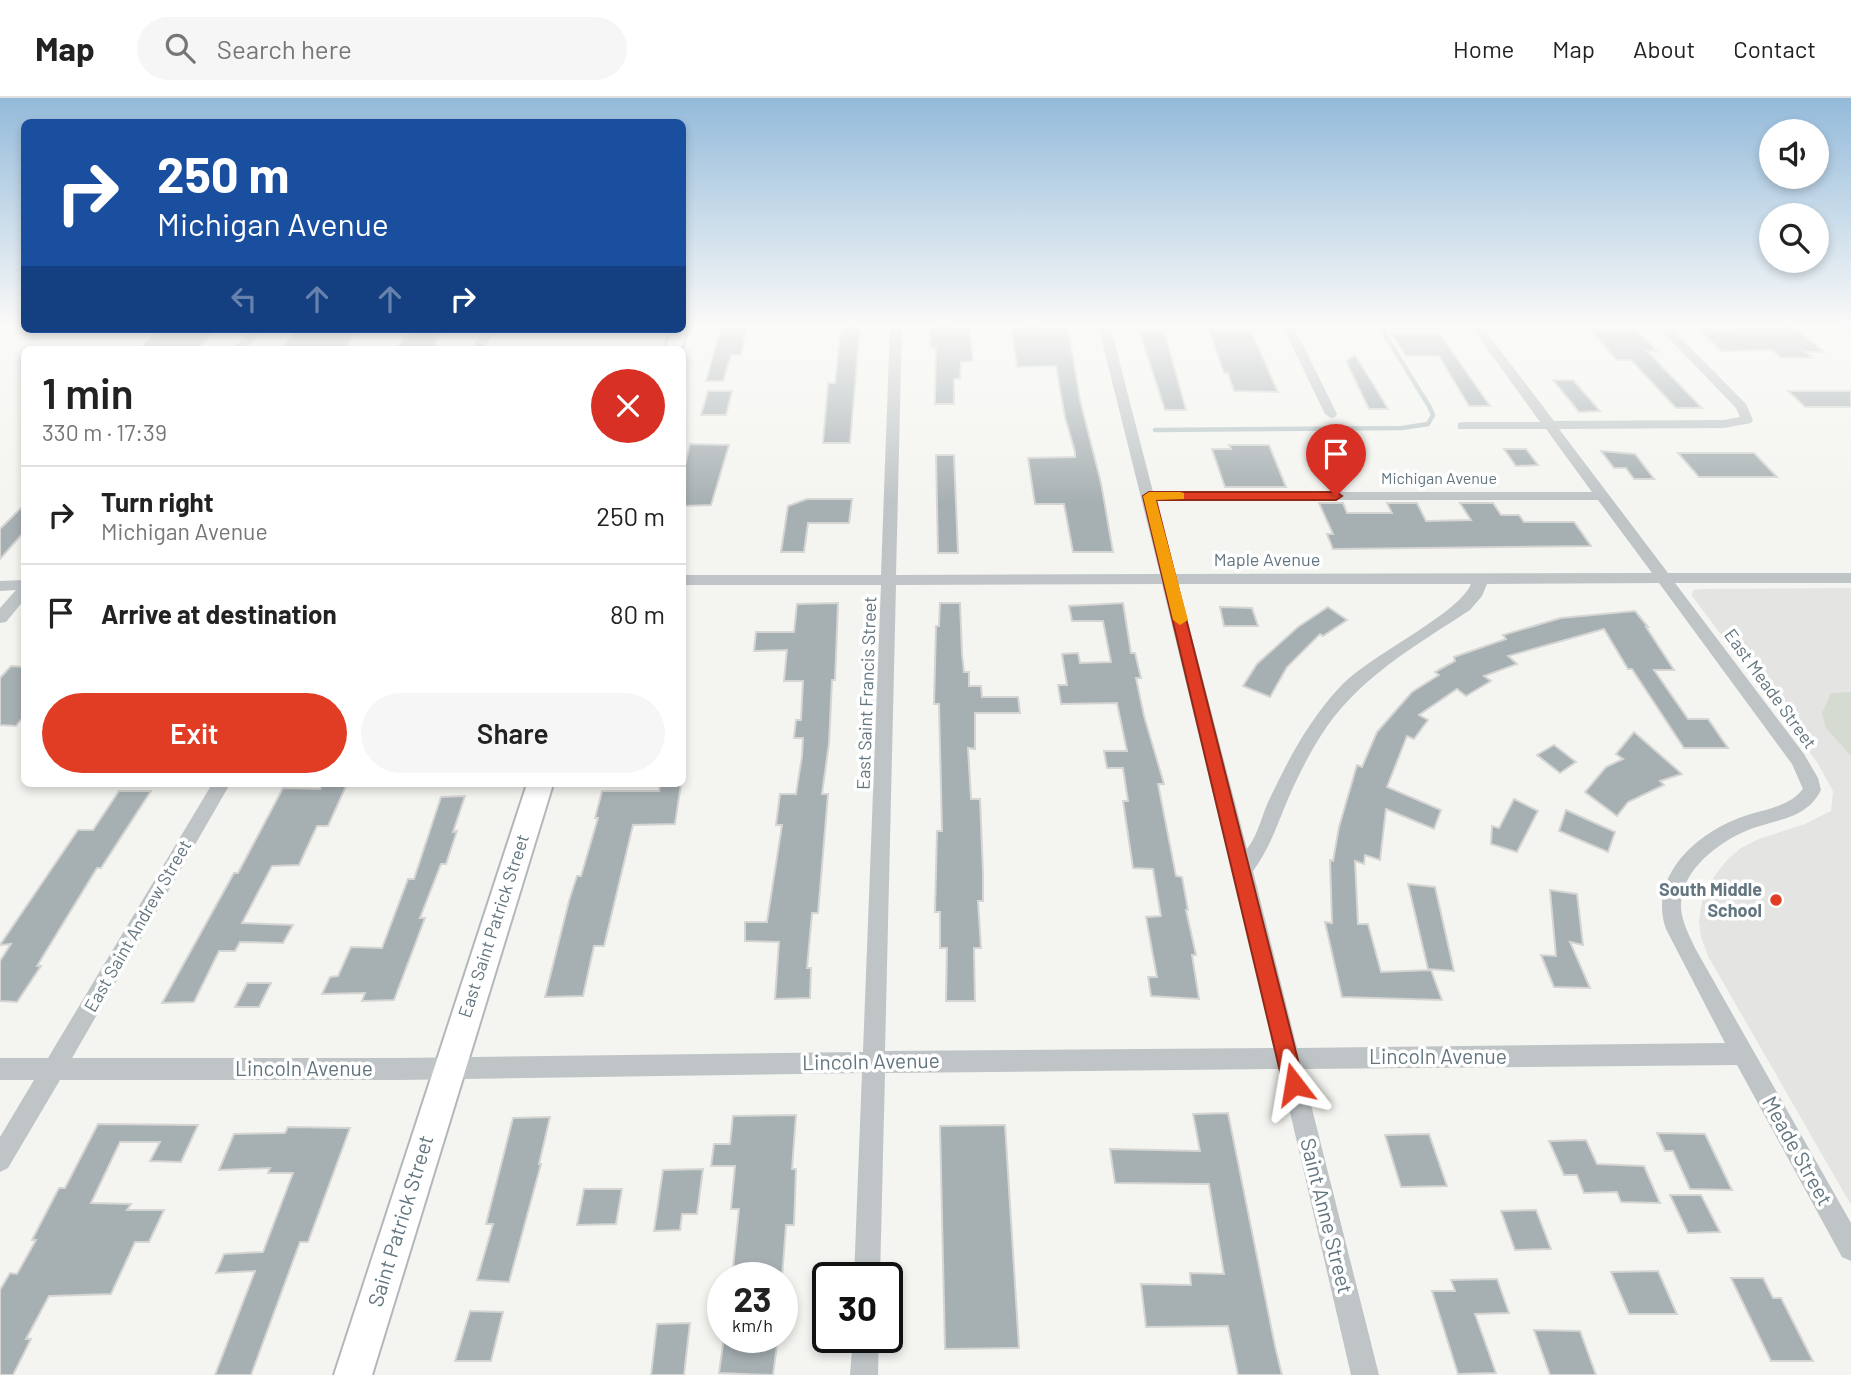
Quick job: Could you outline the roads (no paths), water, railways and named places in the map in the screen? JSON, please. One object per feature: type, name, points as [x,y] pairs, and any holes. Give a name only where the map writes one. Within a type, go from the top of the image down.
[{"type":"main road","name":"East Saint Patrick Street","points":[[449,1067],[539,787]]},
{"type":"main road","name":"Saint Patrick Street","points":[[353,1375],[449,1067]]},
{"type":"street","name":"East Saint Francis Street","points":[[868,1262],[895,385]]},
{"type":"street","name":"Saint Anne Street","points":[[1120,385],[1243,870],[1365,1375]]},
{"type":"street","points":[[1316,385],[1331,414]]},
{"type":"street","name":"East Meade Street","points":[[1519,385],[1798,759],[1809,778],[1812,790],[1801,806],[1746,823],[1708,844],[1686,865],[1675,886],[1671,905],[1675,927],[1743,1054]]},
{"type":"street","points":[[1463,426],[1724,424],[1747,419],[1742,407],[1720,385]]},
{"type":"street","name":"Michigan Avenue","points":[[1149,496],[1602,496]]},
{"type":"street","name":"Maple Avenue","points":[[686,580],[1480,581],[1851,578]]},
{"type":"street","points":[[1243,870],[1261,846],[1279,798],[1314,732],[1345,692],[1373,666],[1465,606],[1474,596],[1480,581]]},
{"type":"street","points":[[0,586],[21,585]]},
{"type":"street","points":[[0,618],[21,594]]},
{"type":"street","name":"East Saint Andrew Street","points":[[0,1160],[219,787]]},
{"type":"street","name":"Lincoln Avenue","points":[[0,1069],[1743,1054]]},
{"type":"street","name":"Meade Street","points":[[1743,1054],[1851,1248]]},
{"type":"street","points":[[864,1375],[865,1353]]},
{"type":"waterway","points":[[1155,430],[1402,428],[1428,424],[1433,415],[1416,385]]},
{"type":"place","name":"South Middle School","points":[[1776,900]]}]
